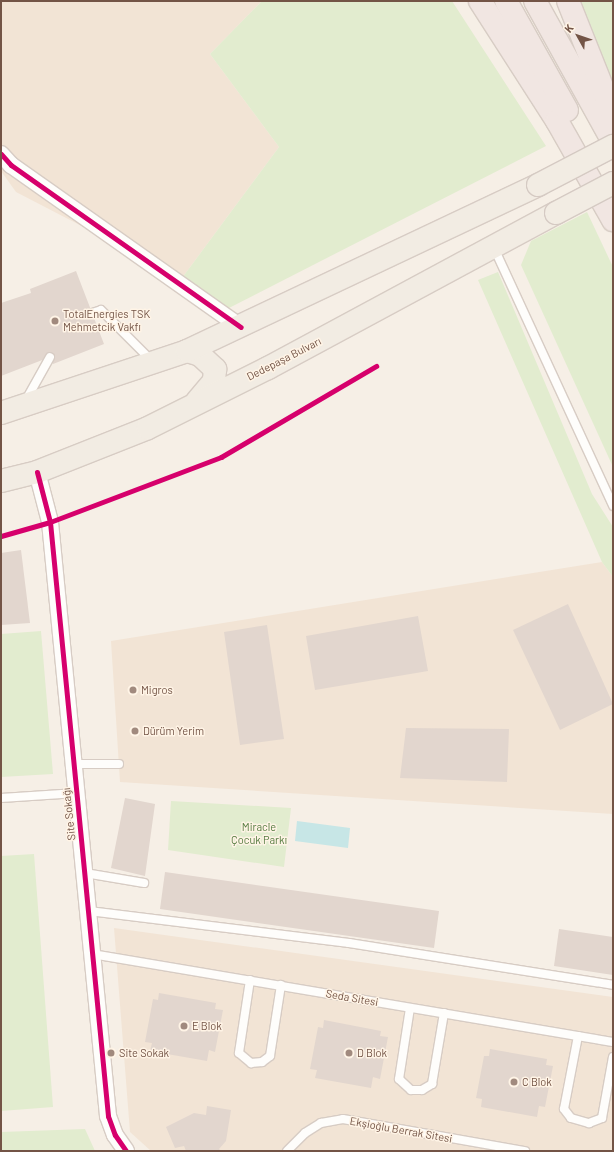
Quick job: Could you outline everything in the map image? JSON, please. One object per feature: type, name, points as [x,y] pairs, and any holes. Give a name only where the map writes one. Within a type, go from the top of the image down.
[{"type":"highway","points":[[480,1],[557,121],[613,220]]},
{"type":"highway","points":[[506,1],[580,133],[613,213]]},
{"type":"highway","points":[[535,1],[613,142]]},
{"type":"highway","points":[[568,1],[613,114]]},
{"type":"main road","points":[[1,413],[187,351],[241,327],[538,185],[613,146]]},
{"type":"main road","name":"Dedepaşa Bulvarı","points":[[1,481],[37,472],[148,428],[613,183]]},
{"type":"main road","points":[[187,351],[200,355],[215,369],[214,381],[194,404]]},
{"type":"street","points":[[1,154],[11,165],[241,327]]},
{"type":"street","name":"Site Sokağı","points":[[37,472],[50,522],[108,1116],[115,1135],[126,1151]]},
{"type":"lane","points":[[494,247],[613,506]]},
{"type":"lane","points":[[92,313],[101,310],[153,362]]},
{"type":"lane","points":[[22,406],[50,357]]},
{"type":"lane","points":[[74,764],[119,764]]},
{"type":"lane","points":[[1,798],[77,793]]},
{"type":"lane","points":[[85,873],[144,883]]},
{"type":"lane","points":[[89,910],[349,944],[613,985]]},
{"type":"lane","name":"Seda Sitesi","points":[[92,954],[613,1042]]},
{"type":"lane","points":[[250,980],[239,1053],[251,1063],[262,1062],[270,1056],[281,986]]},
{"type":"lane","points":[[410,1008],[399,1079],[412,1090],[422,1090],[432,1084],[444,1013]]},
{"type":"lane","points":[[578,1036],[564,1109],[572,1118],[589,1123],[602,1118],[613,1057]]},
{"type":"lane","name":"Ekşioğlu Berrak Sitesi","points":[[287,1151],[305,1133],[321,1123],[343,1119],[525,1151]]},
{"type":"shaded area","points":[[1,1],[262,1],[210,54],[279,147],[182,278],[16,192],[1,171]]},
{"type":"shaded area","points":[[602,562],[613,577],[613,814],[120,782],[111,641]]},
{"type":"shaded area","points":[[114,928],[613,997],[613,1151],[151,1151],[130,1132]]},
{"type":"green space","points":[[262,1],[452,1],[546,146],[227,309],[182,278],[279,147],[210,54]]},
{"type":"green space","points":[[580,1],[613,1],[613,82]]},
{"type":"green space","points":[[587,212],[613,267],[613,467],[521,265],[531,241]]},
{"type":"green space","points":[[498,272],[592,494],[613,527],[613,577],[602,562],[478,280]]},
{"type":"green space","points":[[41,631],[53,774],[1,777],[1,634]]},
{"type":"green space","name":"Miracle Çocuk Parkı","points":[[171,801],[291,808],[284,867],[168,850]]},
{"type":"green space","points":[[34,854],[53,1107],[1,1111],[1,856]]},
{"type":"green space","points":[[85,1129],[95,1151],[1,1151],[1,1132]]},
{"type":"water","points":[[297,821],[350,828],[348,848],[295,841]]},
{"type":"building","points":[[76,271],[104,344],[53,364],[50,357],[1,376],[1,303],[31,293],[30,289]]},
{"type":"building","points":[[21,550],[30,623],[1,625],[1,553]]},
{"type":"building","points":[[568,604],[613,704],[560,730],[513,630]]},
{"type":"building","points":[[418,616],[428,671],[315,690],[306,636]]},
{"type":"building","points":[[267,625],[284,739],[240,745],[224,632]]},
{"type":"building","points":[[406,728],[509,729],[507,782],[400,778]]},
{"type":"building","points":[[125,798],[155,804],[145,876],[111,868]]},
{"type":"building","points":[[165,872],[439,911],[434,948],[160,909]]},
{"type":"building","points":[[559,929],[613,937],[613,975],[554,966]]},
{"type":"building","name":"E Blok","points":[[159,993],[216,1003],[215,1009],[223,1010],[215,1052],[209,1050],[207,1061],[150,1051],[152,1043],[145,1042],[153,999],[158,1000]]},
{"type":"building","name":"D Blok","points":[[324,1020],[381,1031],[380,1036],[388,1037],[380,1079],[373,1077],[371,1088],[315,1078],[317,1070],[310,1069],[318,1027],[323,1028]]},
{"type":"building","name":"C Blok","points":[[490,1049],[547,1059],[546,1065],[553,1066],[545,1107],[539,1106],[537,1117],[481,1107],[482,1099],[476,1098],[484,1056],[489,1056]]},
{"type":"building","points":[[207,1106],[231,1110],[226,1141],[219,1149],[221,1151],[186,1151],[184,1146],[175,1148],[166,1127],[194,1113],[206,1115]]},
{"type":"cycle path","points":[[1,154],[11,165],[241,327]]},
{"type":"cycle path","points":[[1,536],[50,522],[221,457],[376,366]]},
{"type":"cycle path","points":[[37,472],[50,522],[108,1116],[115,1135],[126,1151]]},
{"type":"place","name":"TotalEnergies TSK Mehmetcik Vakfı","points":[[55,321]]},
{"type":"place","name":"Migros","points":[[133,690]]},
{"type":"place","name":"Dürüm Yerim","points":[[135,731]]},
{"type":"place","name":"E Blok","points":[[184,1026]]},
{"type":"place","name":"Site Sokak","points":[[111,1053]]},
{"type":"place","name":"D Blok","points":[[349,1053]]},
{"type":"place","name":"C Blok","points":[[514,1082]]}]
